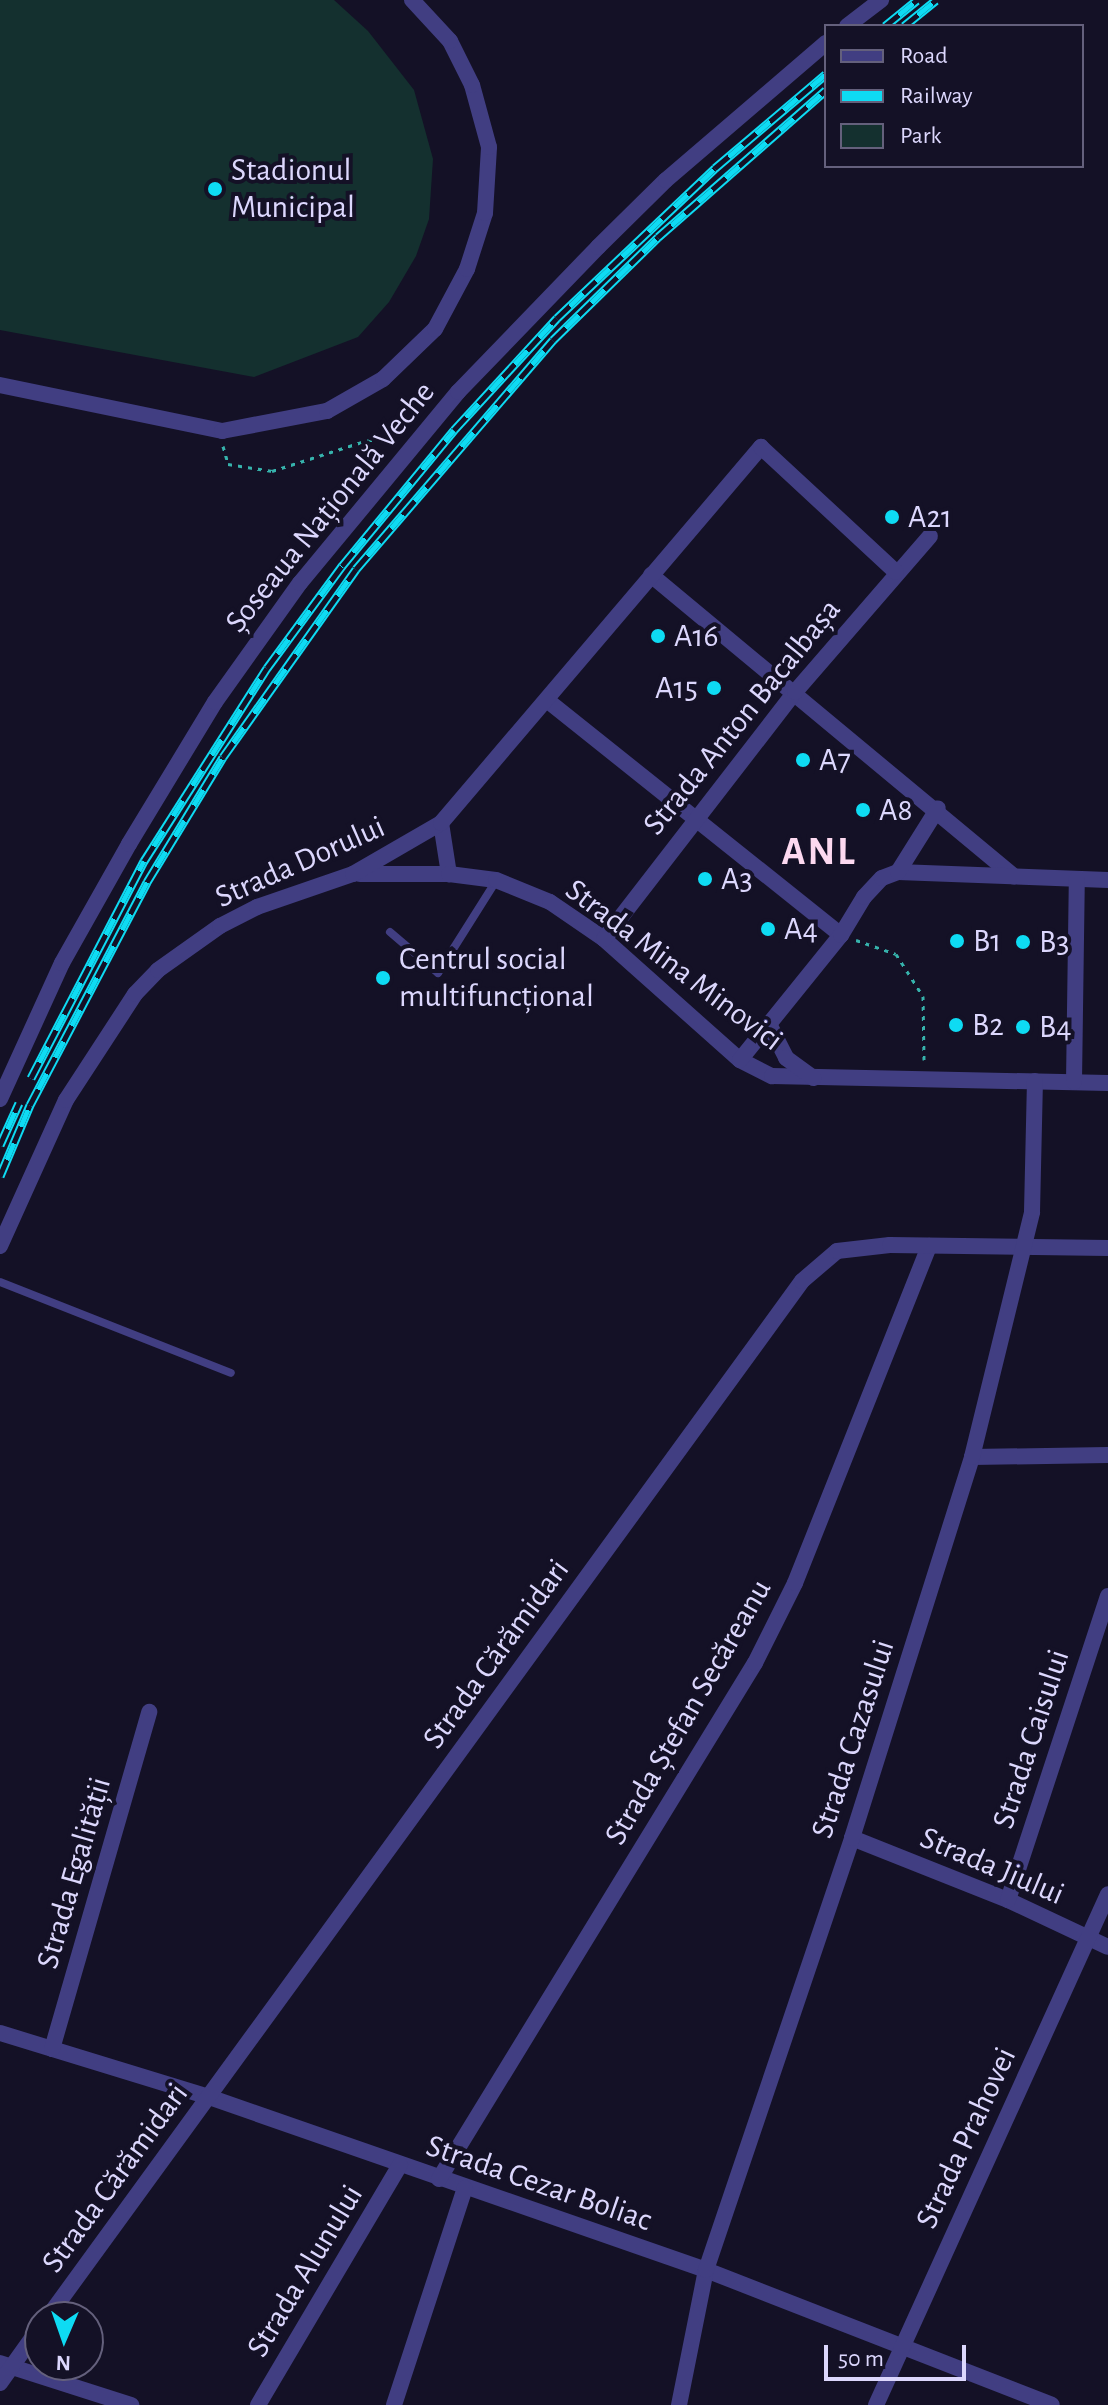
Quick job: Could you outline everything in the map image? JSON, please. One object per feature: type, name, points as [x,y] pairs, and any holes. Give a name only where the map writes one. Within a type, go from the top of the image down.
[{"type":"street","points":[[0,385],[222,431],[327,411],[383,379],[435,329],[467,269],[485,213],[489,147],[472,85],[450,41],[412,0]]},
{"type":"street","points":[[850,24],[881,0]]},
{"type":"street","name":"Șoseaua Națională Veche","points":[[0,1099],[62,963],[215,702],[300,583],[458,392],[666,180],[824,45]]},
{"type":"street","name":"Strada Dorului","points":[[0,1246],[66,1100],[135,994],[158,970],[220,926],[257,907],[353,874],[441,823],[548,701],[761,447],[896,572]]},
{"type":"street","name":"Strada Anton Bacalbașa","points":[[604,939],[795,692],[930,536]]},
{"type":"street","points":[[651,575],[938,808],[1014,876]]},
{"type":"street","points":[[548,701],[841,935]]},
{"type":"street","points":[[898,872],[938,808]]},
{"type":"street","points":[[441,823],[449,874]]},
{"type":"street","points":[[740,1060],[841,935],[864,897],[882,878],[898,872],[1108,880]]},
{"type":"street","name":"Strada Mina Minovici","points":[[353,874],[449,874],[496,880],[550,902],[604,939],[740,1060],[772,1076],[925,1076],[1108,1083]]},
{"type":"street","points":[[1074,1082],[1077,879]]},
{"type":"street","points":[[770,1026],[786,1058],[815,1078]]},
{"type":"street","name":"Strada Cazasului","points":[[679,2405],[706,2270],[852,1838],[972,1457],[1032,1212],[1035,1081]]},
{"type":"street","name":"Strada Cărămidari","points":[[60,2301],[802,1281],[837,1251],[929,1246],[1108,1248]]},
{"type":"street","name":"Strada Ștefan Secăreanu","points":[[439,2179],[755,1663],[795,1583],[929,1246]]},
{"type":"street","points":[[972,1457],[1108,1455]]},
{"type":"street","name":"Strada Caisului","points":[[1008,1900],[1108,1596]]},
{"type":"street","name":"Strada Egalității","points":[[52,2049],[149,1712]]},
{"type":"street","name":"Strada Jiului","points":[[852,1838],[1008,1900],[1108,1947]]},
{"type":"street","name":"Strada Prahovei","points":[[876,2405],[1108,1894]]},
{"type":"street","name":"Strada Cezar Boliac","points":[[0,2033],[209,2097],[706,2270],[1052,2405]]},
{"type":"street","name":"Strada Alunului","points":[[258,2405],[400,2165]]},
{"type":"street","points":[[394,2405],[465,2188]]},
{"type":"street","points":[[0,2383],[5,2365],[24,2344]]},
{"type":"street","points":[[5,2365],[131,2405]]},
{"type":"lane","points":[[390,932],[438,973],[496,880]]},
{"type":"lane","points":[[0,1282],[231,1373]]},
{"type":"path","points":[[222,431],[228,464],[248,470],[272,471],[368,440],[396,440],[411,447]]},
{"type":"path","points":[[841,935],[896,954],[923,996],[925,1076]]},
{"type":"green space","name":"Stadionul Municipal","points":[[0,0],[334,0],[368,31],[414,90],[433,159],[429,219],[416,256],[389,302],[358,337],[254,377],[0,330]]},
{"type":"railway","points":[[887,24],[917,0]]},
{"type":"railway","points":[[906,24],[936,0]]},
{"type":"railway","points":[[31,1078],[144,861],[267,668],[342,566],[454,430],[557,318],[715,168],[824,76]]},
{"type":"railway","points":[[0,1176],[30,1105],[147,882],[223,757],[356,569],[553,340],[658,237],[824,92]]},
{"type":"railway","points":[[0,1145],[19,1103]]},
{"type":"place","name":"Stadionul Municipal","points":[[215,189]]},
{"type":"place","name":"A21","points":[[892,517]]},
{"type":"place","name":"A16","points":[[658,636]]},
{"type":"place","name":"A15","points":[[714,688]]},
{"type":"place","name":"A7","points":[[803,760]]},
{"type":"place","name":"A8","points":[[863,810]]},
{"type":"place","name":"A3","points":[[705,879]]},
{"type":"place","name":"A4","points":[[768,929]]},
{"type":"place","name":"B1","points":[[957,941]]},
{"type":"place","name":"B3","points":[[1023,942]]},
{"type":"place","name":"Centrul social multifuncțional","points":[[383,978]]},
{"type":"place","name":"B2","points":[[956,1025]]},
{"type":"place","name":"B4","points":[[1023,1027]]},
{"type":"district","name":"ANL","points":[[819,852]]}]
